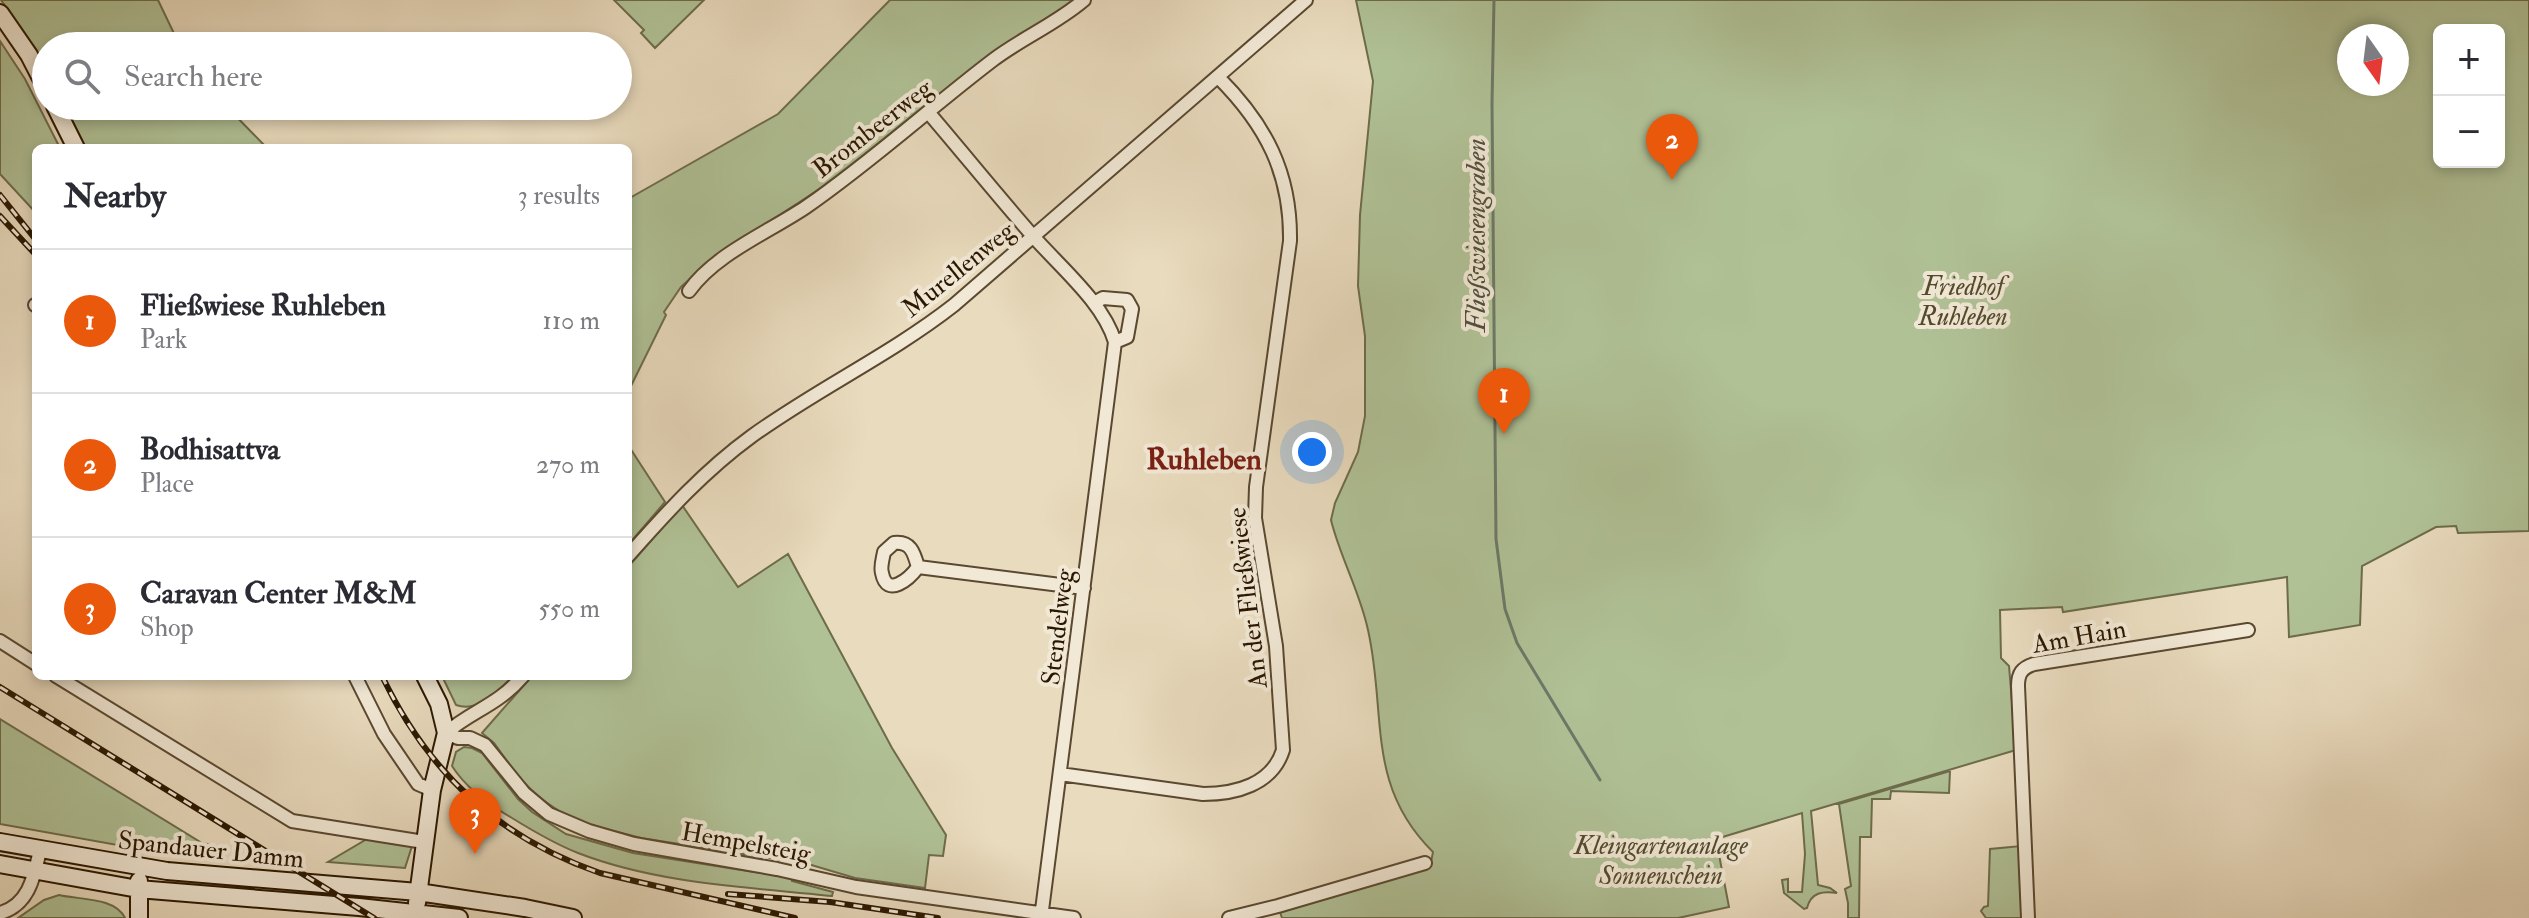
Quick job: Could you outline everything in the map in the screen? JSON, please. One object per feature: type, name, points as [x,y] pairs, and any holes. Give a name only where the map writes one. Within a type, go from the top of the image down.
[{"type":"main road","points":[[0,13],[32,61]]},
{"type":"main road","points":[[62,120],[74,144]]},
{"type":"main road","points":[[416,912],[432,790],[446,733],[439,704],[427,680]]},
{"type":"main road","name":"Spandauer Damm","points":[[0,842],[140,868],[418,892],[573,918]]},
{"type":"main road","name":"Spandauer Damm","points":[[0,864],[138,889],[459,918]]},
{"type":"main road","points":[[139,918],[140,868]]},
{"type":"street","name":"Brombeerweg","points":[[689,291],[697,279],[826,193],[995,59],[1084,0]]},
{"type":"street","name":"Murellenweg","points":[[632,552],[694,483],[723,458],[932,322],[1306,0]]},
{"type":"street","name":"An der Fließwiese","points":[[1060,774],[1203,794],[1227,793],[1261,780],[1276,764],[1283,750],[1276,646],[1255,518],[1256,487],[1287,265],[1290,219],[1285,185],[1271,148],[1246,108],[1218,77]]},
{"type":"street","points":[[928,112],[1094,303],[1106,319],[1115,342]]},
{"type":"street","name":"Stendelweg","points":[[1041,916],[1115,342],[1127,337],[1132,309],[1127,300],[1103,298],[1094,303]]},
{"type":"street","points":[[918,567],[1084,588]]},
{"type":"street","name":"Am Hain","points":[[2028,918],[2018,678],[2022,669],[2034,664],[2248,630]]},
{"type":"street","points":[[0,641],[32,661]]},
{"type":"street","points":[[63,680],[292,821],[424,842]]},
{"type":"street","points":[[357,680],[384,734],[418,784],[432,790]]},
{"type":"street","points":[[446,733],[495,703],[519,680]]},
{"type":"street","name":"Hempelsteig","points":[[446,733],[485,745],[524,793],[549,814],[589,831],[634,844],[809,875],[856,887],[1041,916],[1074,918]]},
{"type":"street","points":[[0,913],[23,901],[40,850]]},
{"type":"street","points":[[1229,918],[1425,863]]},
{"type":"green space","points":[[1,0],[158,0],[173,32],[32,32],[32,45]]},
{"type":"green space","points":[[614,0],[704,0],[655,48],[641,33],[644,30]]},
{"type":"green space","points":[[890,0],[1074,0],[946,90],[835,179],[735,244],[693,276],[681,287],[664,312],[666,315],[632,384],[632,197],[778,114]]},
{"type":"green space","points":[[1356,0],[2529,0],[2529,531],[2458,533],[2456,526],[2436,527],[2362,566],[2360,625],[2289,637],[2287,577],[2063,612],[2062,607],[2000,610],[2001,658],[2009,666],[2016,750],[1811,811],[1818,885],[1837,893],[1818,894],[1804,909],[1784,893],[1782,880],[1788,879],[1788,892],[1802,892],[1805,854],[1802,813],[1716,839],[1729,907],[1678,918],[1282,918],[1278,906],[1431,862],[1433,852],[1411,827],[1397,801],[1388,774],[1368,630],[1331,520],[1335,503],[1358,452],[1365,416],[1365,336],[1358,286],[1360,215],[1373,81]]},
{"type":"green space","points":[[0,41],[32,93],[32,120],[46,120],[58,144],[32,144],[32,209],[0,174]]},
{"type":"green space","points":[[71,120],[240,120],[263,144],[83,144]]},
{"type":"green space","points":[[632,451],[665,502],[632,540]]},
{"type":"green space","points":[[682,505],[738,587],[788,554],[892,748],[946,835],[943,856],[929,855],[925,888],[855,878],[808,864],[641,838],[594,826],[570,818],[538,797],[517,775],[494,743],[482,733],[528,680],[632,680],[632,562]]},
{"type":"green space","points":[[444,680],[509,680],[480,703],[464,707],[456,705]]},
{"type":"green space","points":[[0,719],[202,843],[224,847],[219,857],[145,849],[139,843],[134,848],[0,824]]},
{"type":"green space","points":[[464,747],[482,753],[518,799],[566,834],[633,853],[792,878],[792,881],[833,892],[832,896],[671,878],[578,853],[520,823],[472,789],[452,766],[456,752]]},
{"type":"green space","points":[[1950,771],[1949,793],[1891,791],[1890,799],[1872,799],[1871,837],[1860,837],[1859,918],[1848,918],[1845,889],[1851,886],[1839,804]]},
{"type":"green space","points":[[367,839],[412,846],[405,868],[328,862]]},
{"type":"green space","points":[[2021,846],[2023,918],[1986,918],[1981,911],[1988,906],[1990,849]]},
{"type":"green space","points":[[59,895],[105,903],[120,911],[125,918],[18,918],[44,900]]},
{"type":"waterway","name":"Fließwiesengraben","points":[[1494,0],[1496,539],[1505,609],[1517,643],[1600,780]]},
{"type":"railway","points":[[0,195],[32,235]]},
{"type":"railway","points":[[0,216],[32,251]]},
{"type":"railway","points":[[384,680],[422,743],[445,772],[470,798],[530,841],[600,873],[795,918]]},
{"type":"railway","points":[[0,687],[374,918]]},
{"type":"railway","points":[[728,894],[830,902],[938,918]]},
{"type":"place","name":"Bodhisattva","points":[[1672,180]]},
{"type":"place","name":"Fließwiese Ruhleben","points":[[1504,434]]},
{"type":"place","name":"Caravan Center M&M","points":[[475,854]]},
{"type":"district","name":"Ruhleben","points":[[1204,459]]},
{"type":"park label","name":"Friedhof Ruhleben","points":[[1963,301]]},
{"type":"park label","name":"Kleingartenanlage Sonnenschein","points":[[1661,860]]}]
